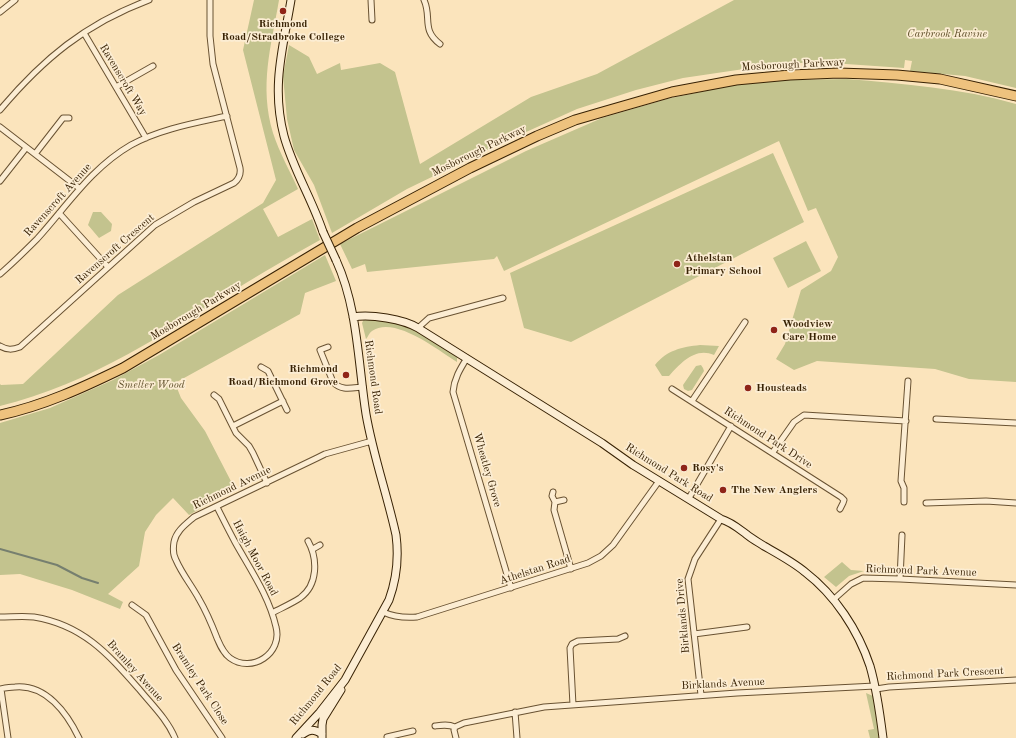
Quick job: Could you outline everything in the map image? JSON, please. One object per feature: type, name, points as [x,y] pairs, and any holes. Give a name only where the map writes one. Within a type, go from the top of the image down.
[{"type":"highway","name":"Mosborough Parkway","points":[[0,415],[47,402],[124,368],[357,228],[470,168],[537,136],[575,120],[672,92],[736,80],[790,75],[839,73],[897,75],[940,80],[1016,96]]},
{"type":"main road","name":"Richmond Road","points":[[291,0],[282,42],[278,82],[280,117],[284,136],[292,157],[345,281],[353,317],[372,441],[391,514],[398,551],[393,588],[383,612],[345,680],[297,738]]},
{"type":"main road","name":"Richmond Park Road","points":[[353,317],[361,315],[395,320],[406,322],[418,328],[659,481],[721,519],[732,523],[797,566],[820,585],[843,612],[863,648],[870,666],[875,688],[883,738]]},
{"type":"main road","points":[[322,736],[323,720],[345,680]]},
{"type":"main road","points":[[297,738],[314,729],[322,736]]},
{"type":"street","points":[[0,12],[15,0]]},
{"type":"street","points":[[0,110],[18,89],[50,57],[84,32],[117,14],[148,0]]},
{"type":"street","name":"Ravenscroft Crescent","points":[[0,346],[6,349],[20,347],[155,225],[194,202],[234,183],[237,180],[241,172],[213,64],[210,36],[210,0]]},
{"type":"street","points":[[372,0],[372,20]]},
{"type":"street","points":[[427,1],[428,26],[431,34],[440,44]]},
{"type":"street","name":"Ravenscroft Way","points":[[84,32],[146,138]]},
{"type":"street","points":[[116,87],[153,66]]},
{"type":"street","name":"Ravenscroft Avenue","points":[[0,274],[37,238],[79,188],[98,169],[111,159],[132,145],[164,131],[227,116]]},
{"type":"street","points":[[35,154],[63,118],[69,118]]},
{"type":"street","points":[[0,127],[79,188]]},
{"type":"street","points":[[0,181],[26,148]]},
{"type":"street","points":[[59,213],[108,267]]},
{"type":"street","points":[[418,328],[429,318],[503,298]]},
{"type":"street","points":[[692,401],[745,322]]},
{"type":"street","points":[[328,347],[320,350],[332,382],[340,388],[363,387]]},
{"type":"street","name":"Wheatley Grove","points":[[467,358],[457,376],[454,384],[454,392],[511,588]]},
{"type":"street","points":[[261,367],[268,371],[287,410]]},
{"type":"street","points":[[904,502],[904,488],[901,481],[908,381]]},
{"type":"street","name":"Richmond Park Drive","points":[[672,388],[841,497],[844,500],[840,509]]},
{"type":"street","points":[[214,395],[219,399],[232,426],[240,438],[249,446],[267,483]]},
{"type":"street","points":[[232,426],[283,401]]},
{"type":"street","points":[[773,452],[794,422],[804,415],[906,421]]},
{"type":"street","points":[[936,419],[1016,423]]},
{"type":"street","points":[[689,498],[731,426]]},
{"type":"street","name":"Richmond Avenue","points":[[260,661],[251,664],[242,663],[231,658],[224,652],[199,599],[175,560],[173,552],[177,534],[194,517],[325,454],[372,441]]},
{"type":"street","name":"Athelstan Road","points":[[383,612],[396,617],[417,617],[571,569],[595,560],[607,551],[659,481]]},
{"type":"street","points":[[553,492],[552,496],[555,502],[554,510],[571,569]]},
{"type":"street","points":[[555,502],[564,500]]},
{"type":"street","points":[[926,502],[986,501],[1016,503]]},
{"type":"street","name":"Haigh Moor Road","points":[[217,507],[234,541],[262,589],[276,627],[276,641],[270,653],[260,661]]},
{"type":"street","name":"Birklands Drive","points":[[701,695],[688,579],[695,559],[721,519]]},
{"type":"street","points":[[900,579],[902,535]]},
{"type":"street","points":[[272,613],[297,600],[308,589],[314,574],[315,565],[313,549],[308,541]]},
{"type":"street","points":[[313,549],[320,545]]},
{"type":"street","name":"Richmond Park Avenue","points":[[833,600],[851,584],[862,578],[1016,585]]},
{"type":"street","name":"Bramley Park Close","points":[[132,605],[146,615],[176,670],[222,738]]},
{"type":"street","name":"Bramley Avenue","points":[[0,617],[33,617],[52,621],[69,628],[95,643],[115,662],[162,716],[175,738]]},
{"type":"street","points":[[694,634],[747,627]]},
{"type":"street","points":[[573,705],[570,648],[572,644],[578,641],[618,639],[625,636]]},
{"type":"street","name":"Richmond Park Crescent","points":[[875,688],[1016,680]]},
{"type":"street","points":[[8,738],[0,689],[16,686],[43,693],[54,702],[72,725],[78,738]]},
{"type":"street","name":"Birklands Avenue","points":[[456,727],[464,723],[544,707],[701,695],[875,688]]},
{"type":"street","points":[[515,712],[517,738]]},
{"type":"street","points":[[435,726],[446,724],[456,727],[454,730],[456,738]]},
{"type":"street","points":[[387,736],[397,736],[413,731]]},
{"type":"green space","points":[[254,0],[279,0],[268,66],[267,99],[269,116],[275,140],[298,189],[263,209],[278,237],[312,219],[320,240],[128,354],[66,384],[0,406],[0,384],[23,384],[118,295],[263,203],[276,180],[243,50]]},
{"type":"green space","name":"Carbrook Ravine","points":[[734,0],[1016,0],[1016,88],[965,76],[910,71],[912,61],[905,60],[904,68],[801,63],[744,69],[683,78],[636,90],[577,109],[504,142],[407,189],[332,233],[314,185],[294,150],[287,119],[283,76],[289,45],[309,57],[317,74],[340,63],[341,70],[380,63],[395,72],[420,164],[531,97],[597,74]]},
{"type":"green space","points":[[847,79],[953,90],[1016,104],[1016,382],[969,379],[935,369],[817,361],[794,370],[776,359],[785,344],[801,290],[831,271],[838,257],[816,208],[808,211],[779,141],[504,271],[497,256],[494,259],[367,272],[365,264],[352,269],[340,244],[526,151],[602,118],[667,99],[734,85],[789,80]]},
{"type":"green space","points":[[773,153],[804,222],[571,342],[524,328],[510,273]]},
{"type":"green space","points":[[93,212],[101,212],[112,224],[111,231],[99,238],[88,225]]},
{"type":"green space","points":[[806,241],[821,271],[788,288],[773,258]]},
{"type":"green space","name":"Smelter Wood","points":[[325,255],[336,281],[305,293],[300,314],[175,383],[181,398],[205,431],[235,489],[189,515],[173,498],[156,515],[145,532],[139,566],[108,594],[123,602],[120,609],[72,590],[20,574],[0,575],[0,423],[50,408],[113,380],[159,355]]},
{"type":"green space","points":[[364,319],[390,320],[411,326],[457,357],[457,362],[416,336],[392,327],[381,327],[372,331],[366,339],[362,323]]},
{"type":"green space","points":[[700,345],[719,346],[714,355],[701,353],[689,358],[678,366],[669,376],[662,376],[655,365],[675,350]]},
{"type":"green space","points":[[701,365],[704,371],[692,390],[688,391],[684,389],[683,385],[696,366]]},
{"type":"green space","points":[[842,562],[851,570],[864,571],[849,576],[836,587],[824,577]]},
{"type":"green space","points":[[866,693],[873,696],[879,738],[870,738],[868,730],[874,729]]},
{"type":"waterway","points":[[0,549],[57,565],[82,578],[98,583]]},
{"type":"place","name":"Richmond Road/Stradbroke College","points":[[283,11]]},
{"type":"place","name":"Athelstan Primary School","points":[[677,264]]},
{"type":"place","name":"Woodview Care Home","points":[[774,330]]},
{"type":"place","name":"Richmond Road/Richmond Grove","points":[[346,375]]},
{"type":"place","name":"Housteads","points":[[748,388]]},
{"type":"place","name":"Rosy's","points":[[684,468]]},
{"type":"place","name":"The New Anglers","points":[[723,490]]}]
